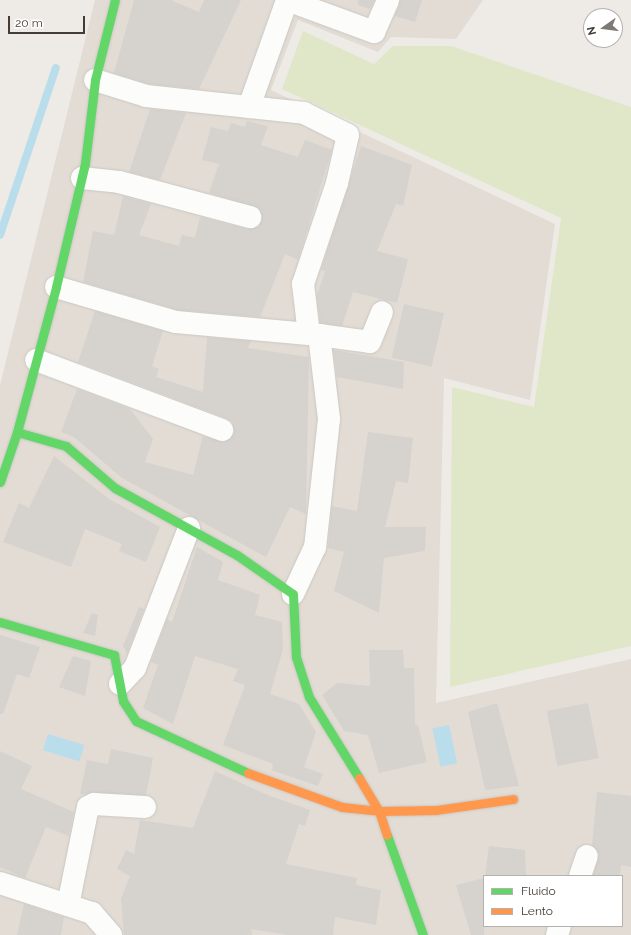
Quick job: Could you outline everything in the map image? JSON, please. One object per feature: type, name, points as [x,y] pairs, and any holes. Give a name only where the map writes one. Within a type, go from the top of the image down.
[{"type":"street","points":[[0,482],[17,432],[56,287],[82,178],[95,80],[115,0]]},
{"type":"street","points":[[249,106],[287,0],[374,32],[388,0]]},
{"type":"street","points":[[95,80],[146,96],[304,113],[348,135],[337,183],[303,284],[314,334],[329,419],[315,547],[293,594],[296,657],[309,697],[379,811],[423,935]]},
{"type":"street","points":[[82,178],[119,182],[250,217]]},
{"type":"street","points":[[56,287],[176,322],[314,334],[370,342],[382,312]]},
{"type":"street","points":[[36,360],[222,430]]},
{"type":"street","points":[[17,432],[66,446],[115,488],[237,555],[293,594]]},
{"type":"street","points":[[120,684],[136,668],[189,528]]},
{"type":"street","points":[[0,622],[114,655],[123,701],[136,721],[275,784],[342,807],[379,811],[436,810],[513,799]]},
{"type":"street","points":[[68,905],[88,807],[94,804],[144,807]]},
{"type":"street","points":[[0,883],[92,913],[111,935]]},
{"type":"shaded area","points":[[95,0],[483,0],[456,39],[391,37],[378,52],[298,20],[271,90],[555,224],[530,400],[444,378],[436,703],[631,659],[631,935],[0,935],[0,385]]},
{"type":"green space","points":[[303,31],[374,64],[393,46],[451,46],[631,107],[631,646],[450,687],[452,387],[534,407],[561,218],[282,89]]},
{"type":"water","points":[[449,725],[457,763],[440,767],[432,729]]},
{"type":"water","points":[[48,734],[84,745],[79,761],[43,750]]},
{"type":"building","points":[[134,0],[171,0],[199,12],[204,0],[241,0],[199,89],[149,84],[114,73]]},
{"type":"building","points":[[358,0],[374,0],[370,9],[358,5]]},
{"type":"building","points":[[400,0],[422,0],[415,22],[395,16]]},
{"type":"building","points":[[150,109],[186,113],[160,180],[129,172]]},
{"type":"building","points":[[247,121],[268,126],[261,145],[298,157],[305,140],[332,150],[298,260],[285,254],[260,317],[178,310],[83,282],[93,231],[114,235],[123,196],[151,204],[139,235],[179,246],[182,235],[195,238],[200,217],[247,229],[259,226],[262,220],[259,208],[209,193],[219,164],[202,160],[211,127],[228,131],[231,123],[245,127]]},
{"type":"building","points":[[361,146],[412,165],[403,206],[396,204],[377,251],[408,259],[397,303],[353,292],[342,326],[320,323],[317,295],[325,271],[321,270]]},
{"type":"building","points":[[404,304],[444,313],[432,367],[392,358]]},
{"type":"building","points":[[95,311],[163,331],[152,366],[159,369],[156,377],[203,392],[207,337],[251,341],[248,348],[309,357],[306,514],[290,507],[266,557],[122,478],[74,437],[61,432],[77,389],[130,409],[153,439],[145,462],[193,475],[203,436],[224,442],[234,434],[232,422],[226,418],[78,362]]},
{"type":"building","points":[[333,350],[404,362],[403,389],[337,377]]},
{"type":"building","points":[[368,432],[413,438],[408,483],[396,481],[385,527],[426,527],[425,551],[384,558],[379,613],[334,591],[344,552],[328,548],[332,506],[357,511]]},
{"type":"building","points":[[54,456],[109,499],[160,527],[146,562],[119,551],[122,544],[85,529],[71,567],[3,542],[19,503],[29,508]]},
{"type":"building","points":[[197,547],[223,562],[218,580],[260,595],[255,615],[282,622],[283,649],[270,694],[299,704],[316,732],[304,767],[323,774],[318,786],[272,770],[273,764],[223,745],[245,685],[233,681],[238,669],[195,656],[173,724],[143,708],[158,665],[151,662],[167,619],[172,622]]},
{"type":"building","points":[[139,607],[144,609],[127,654],[123,646]]},
{"type":"building","points":[[92,613],[98,615],[95,636],[83,633]]},
{"type":"building","points":[[0,635],[40,647],[29,678],[17,674],[3,714],[0,714]]},
{"type":"building","points":[[369,650],[403,650],[404,668],[414,668],[415,725],[418,725],[427,762],[379,773],[368,735],[344,731],[322,695],[337,683],[370,686]]},
{"type":"building","points":[[73,656],[91,661],[85,696],[59,687]]},
{"type":"building","points":[[497,703],[519,786],[485,790],[468,712]]},
{"type":"building","points":[[588,703],[599,758],[557,766],[547,711]]},
{"type":"building","points":[[111,749],[153,758],[146,795],[80,794],[87,760],[108,764]]},
{"type":"building","points":[[0,751],[32,766],[21,789],[74,812],[69,836],[46,827],[25,878],[0,867]]},
{"type":"building","points":[[215,771],[270,796],[310,810],[305,826],[299,824],[286,864],[357,878],[356,885],[381,890],[376,925],[335,917],[333,935],[288,935],[251,929],[252,935],[124,935],[121,899],[130,876],[117,869],[126,850],[134,854],[140,820],[193,828]]},
{"type":"building","points":[[597,792],[631,796],[631,867],[621,865],[620,875],[593,875],[599,854],[592,845]]},
{"type":"building","points":[[489,846],[525,850],[526,875],[485,875]]},
{"type":"building","points":[[483,878],[484,935],[471,935],[456,885]]},
{"type":"building","points":[[24,904],[64,917],[61,935],[17,935]]},
{"type":"waterway","points":[[0,235],[56,68]]},
{"type":"traffic: fast","points":[[0,482],[17,432],[56,287],[85,163],[95,80],[115,0]]},
{"type":"traffic: fast","points":[[17,432],[66,446],[115,488],[237,555],[293,594],[296,657],[309,697],[359,778]]},
{"type":"traffic: fast","points":[[0,622],[114,655],[123,701],[136,721],[248,773]]},
{"type":"traffic: fast","points":[[387,835],[423,935]]},
{"type":"traffic: slow","points":[[248,773],[342,807],[379,811],[387,835]]},
{"type":"traffic: slow","points":[[359,778],[379,811],[436,810],[513,799]]}]
